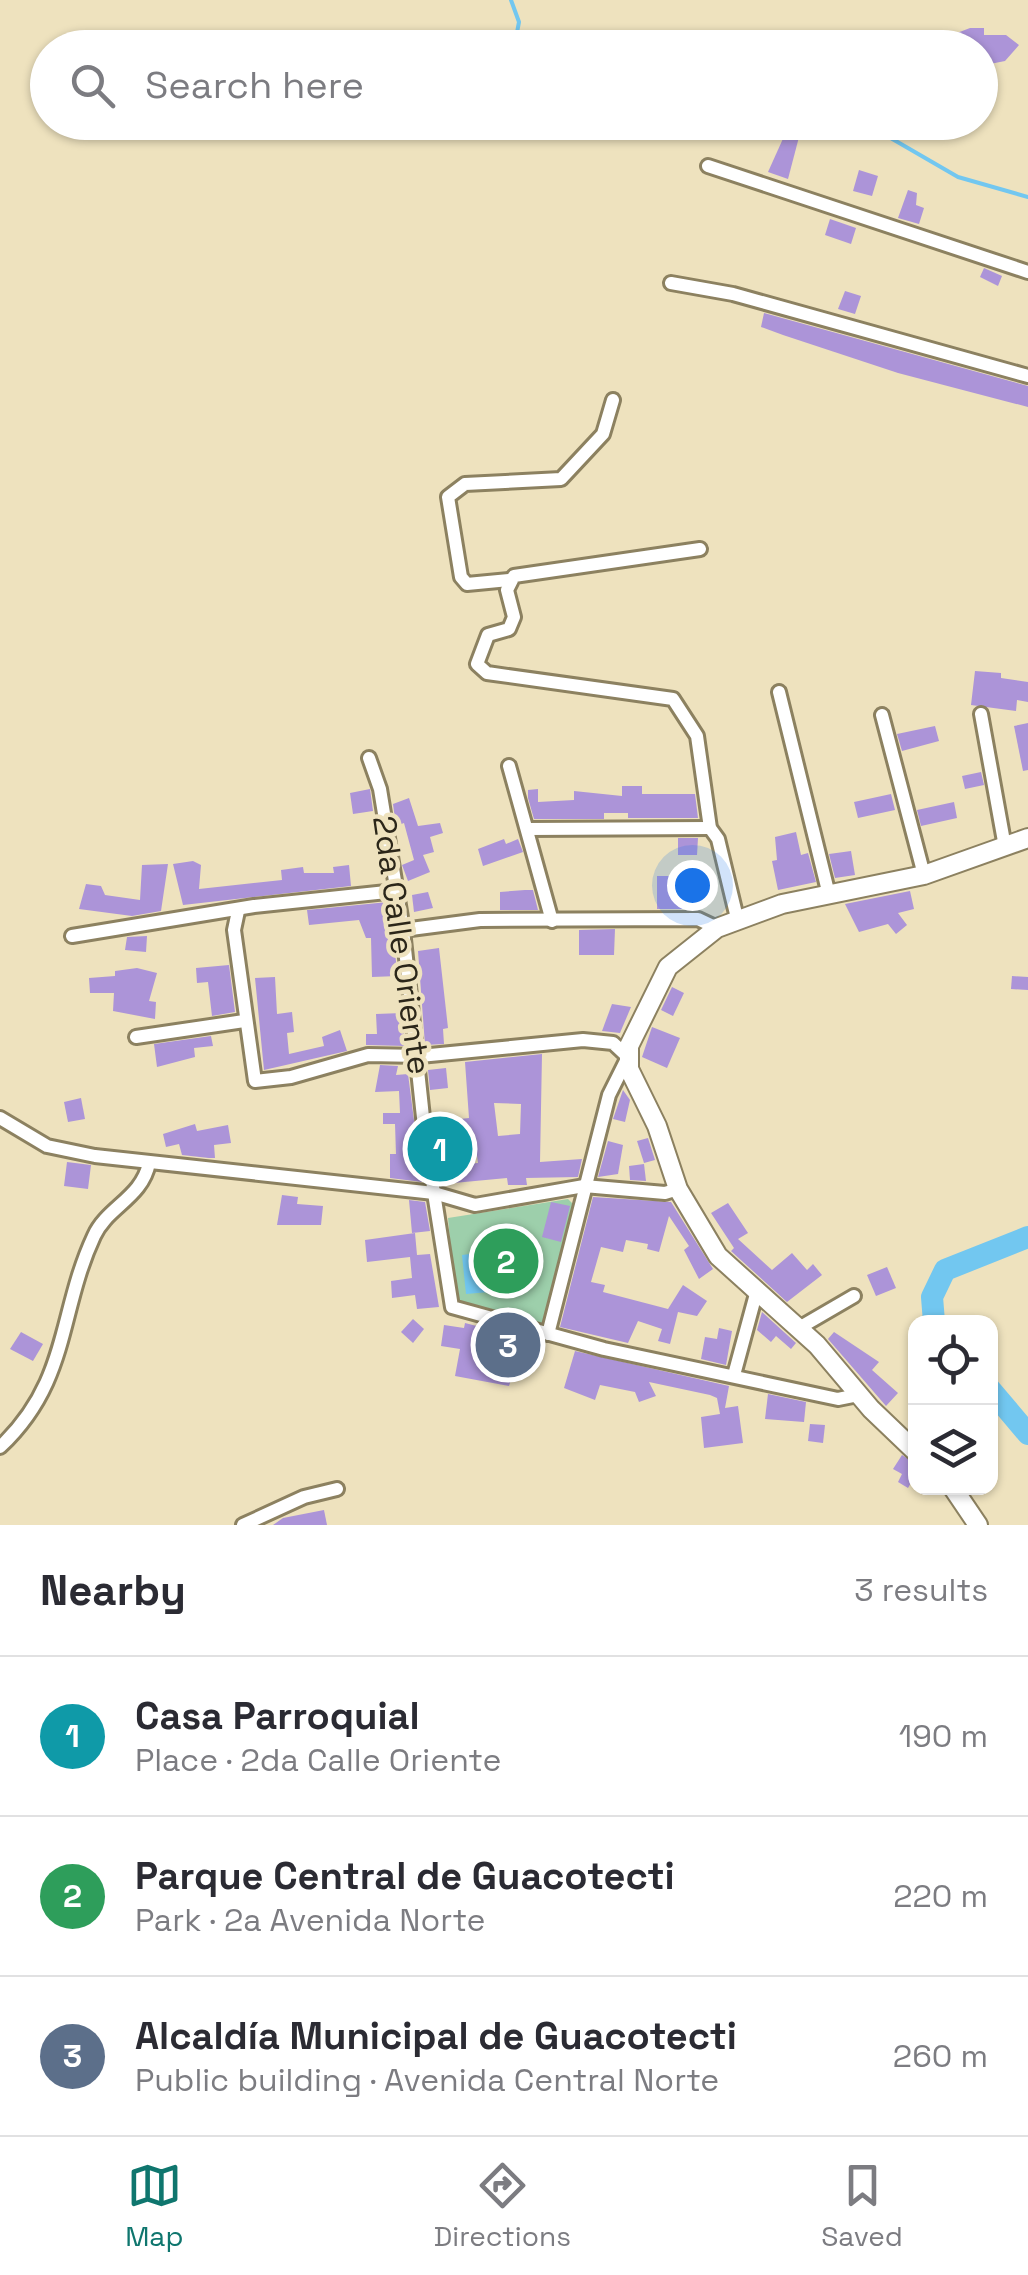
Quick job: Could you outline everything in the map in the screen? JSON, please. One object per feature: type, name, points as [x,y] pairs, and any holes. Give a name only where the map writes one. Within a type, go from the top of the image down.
[{"type":"street","points":[[708,166],[1028,272]]},
{"type":"street","points":[[671,283],[733,294],[1028,376]]},
{"type":"street","points":[[613,400],[603,434],[562,479],[465,484],[448,496],[461,577],[467,584],[509,580],[529,572],[614,565],[700,549]]},
{"type":"street","points":[[509,580],[507,590],[514,617],[509,630],[488,635],[477,664],[487,673],[673,700],[697,736],[710,828],[718,839],[737,918]]},
{"type":"street","points":[[779,692],[829,895]]},
{"type":"street","points":[[981,714],[1005,847]]},
{"type":"street","points":[[882,715],[924,875]]},
{"type":"street","name":"2da Calle Oriente","points":[[370,758],[380,789],[403,930],[450,1302],[460,1312],[548,1334]]},
{"type":"street","points":[[509,766],[552,921]]},
{"type":"street","points":[[527,830],[710,828]]},
{"type":"street","points":[[858,1395],[838,1399],[548,1334],[615,1076],[628,1057],[643,1011],[668,967],[716,928],[737,918],[924,875],[1028,838]]},
{"type":"street","points":[[72,936],[396,891]]},
{"type":"street","points":[[238,911],[234,930],[254,1082],[290,1077],[368,1055],[420,1056],[582,1040],[613,1044],[628,1057],[678,1189],[718,1256],[756,1294],[799,1328],[908,1444]]},
{"type":"street","points":[[403,930],[480,920],[698,918],[716,928]]},
{"type":"street","points":[[136,1037],[244,1021]]},
{"type":"street","points":[[0,1118],[46,1146],[149,1164],[434,1192],[475,1205],[584,1186],[666,1193],[678,1189]]},
{"type":"street","points":[[0,1447],[26,1419],[44,1389],[96,1232],[140,1188],[149,1164]]},
{"type":"street","points":[[734,1375],[756,1294]]},
{"type":"street","points":[[799,1328],[854,1296]]},
{"type":"street","points":[[242,1525],[304,1497],[337,1489]]},
{"type":"street","points":[[958,1495],[978,1525]]},
{"type":"green space","points":[[568,1199],[574,1205],[543,1326],[459,1305],[455,1300],[448,1218]]},
{"type":"water","points":[[485,1252],[489,1292],[466,1294],[462,1255]]},
{"type":"building","points":[[998,35],[1006,35],[1019,45],[1005,61],[998,62]]},
{"type":"building","points":[[782,140],[798,140],[788,179],[768,172]]},
{"type":"building","points":[[859,170],[878,176],[872,196],[853,191]]},
{"type":"building","points":[[908,190],[917,193],[916,205],[924,208],[919,224],[898,218]]},
{"type":"building","points":[[830,219],[856,228],[851,244],[825,235]]},
{"type":"building","points":[[984,268],[1002,276],[998,286],[980,277]]},
{"type":"building","points":[[845,291],[861,296],[855,314],[838,309]]},
{"type":"building","points":[[764,313],[1028,386],[1028,407],[898,373],[783,335],[761,327]]},
{"type":"building","points":[[975,671],[1001,673],[1001,678],[1028,682],[1028,702],[1017,700],[1016,711],[971,705]]},
{"type":"building","points":[[1028,723],[1028,770],[1023,771],[1014,726]]},
{"type":"building","points":[[935,726],[939,741],[902,751],[897,734]]},
{"type":"building","points":[[981,772],[984,785],[965,789],[962,776]]},
{"type":"building","points":[[622,786],[642,786],[642,794],[695,794],[698,818],[628,818],[628,813],[604,813],[604,819],[534,819],[528,798],[528,790],[538,789],[538,802],[574,800],[574,791],[622,796]]},
{"type":"building","points":[[370,789],[373,811],[353,814],[350,793]]},
{"type":"building","points":[[891,794],[895,810],[858,818],[854,802]]},
{"type":"building","points":[[409,798],[418,826],[440,823],[443,833],[430,837],[434,852],[423,855],[430,872],[408,881],[402,865],[414,860],[404,823],[396,826],[393,804]]},
{"type":"building","points":[[954,802],[957,818],[921,826],[917,810]]},
{"type":"building","points":[[796,832],[801,855],[808,853],[816,882],[778,890],[772,861],[777,860],[775,837]]},
{"type":"building","points":[[678,838],[698,838],[697,855],[678,855]]},
{"type":"building","points":[[504,839],[506,844],[518,839],[523,852],[483,866],[478,849]]},
{"type":"building","points":[[851,851],[855,875],[835,878],[829,854]]},
{"type":"building","points":[[193,861],[201,865],[199,889],[282,880],[281,870],[303,867],[304,873],[334,873],[333,867],[349,865],[351,886],[183,905],[173,864]]},
{"type":"building","points":[[168,864],[161,911],[132,916],[79,909],[86,884],[101,886],[105,895],[140,900],[142,865]]},
{"type":"building","points":[[657,876],[683,876],[683,909],[657,909]]},
{"type":"building","points":[[533,890],[538,910],[500,910],[500,892]]},
{"type":"building","points":[[910,891],[914,909],[898,913],[907,925],[896,934],[888,924],[859,932],[845,904]]},
{"type":"building","points":[[428,892],[433,908],[414,912],[412,895]]},
{"type":"building","points":[[388,902],[398,976],[372,977],[371,938],[366,938],[359,920],[309,925],[307,910]]},
{"type":"building","points":[[615,929],[614,955],[579,955],[579,930]]},
{"type":"building","points":[[147,936],[146,952],[125,950],[127,937]]},
{"type":"building","points":[[439,948],[448,1028],[443,1029],[444,1044],[425,1045],[418,951]]},
{"type":"building","points":[[229,965],[235,1012],[212,1016],[208,982],[197,983],[196,968]]},
{"type":"building","points":[[137,968],[157,973],[149,1001],[156,1002],[155,1019],[113,1011],[114,993],[90,993],[89,978],[115,976],[115,971]]},
{"type":"building","points":[[1012,976],[1028,977],[1028,990],[1011,989]]},
{"type":"building","points":[[275,977],[277,1014],[292,1012],[294,1032],[287,1033],[289,1054],[324,1046],[322,1037],[340,1030],[347,1051],[264,1070],[255,978]]},
{"type":"building","points":[[672,987],[684,993],[673,1016],[661,1010]]},
{"type":"building","points":[[612,1004],[631,1007],[620,1033],[602,1031]]},
{"type":"building","points":[[402,1013],[405,1046],[366,1045],[366,1034],[377,1034],[376,1014]]},
{"type":"building","points":[[652,1027],[680,1038],[667,1068],[642,1057]]},
{"type":"building","points":[[211,1036],[213,1046],[194,1048],[195,1057],[157,1067],[154,1044]]},
{"type":"building","points":[[542,1054],[540,1162],[582,1159],[578,1177],[526,1178],[527,1185],[508,1185],[507,1178],[443,1184],[434,1122],[469,1118],[465,1062]],"holes":[[[494,1103],[521,1104],[520,1134],[498,1136]],[[474,1133],[478,1163],[450,1165],[447,1136]]]},
{"type":"building","points":[[380,1065],[398,1066],[396,1075],[408,1074],[422,1182],[390,1178],[390,1154],[396,1154],[395,1124],[383,1124],[383,1113],[400,1113],[399,1091],[375,1092]]},
{"type":"building","points":[[446,1068],[448,1088],[430,1090],[428,1070]]},
{"type":"building","points":[[623,1090],[630,1100],[625,1122],[613,1119]]},
{"type":"building","points":[[81,1098],[85,1119],[68,1122],[64,1102]]},
{"type":"building","points":[[195,1124],[197,1131],[228,1125],[231,1143],[214,1145],[215,1158],[182,1155],[179,1144],[166,1147],[163,1134]]},
{"type":"building","points":[[648,1138],[655,1160],[644,1163],[637,1141]]},
{"type":"building","points":[[608,1141],[623,1145],[618,1174],[598,1177]]},
{"type":"building","points":[[67,1162],[91,1165],[88,1189],[64,1186]]},
{"type":"building","points":[[644,1164],[646,1181],[630,1180],[629,1166]]},
{"type":"building","points":[[282,1195],[298,1197],[297,1204],[323,1206],[321,1225],[277,1225]]},
{"type":"building","points":[[593,1197],[671,1202],[713,1269],[699,1279],[684,1250],[689,1246],[669,1216],[659,1252],[647,1249],[648,1244],[626,1240],[623,1252],[601,1247],[591,1282],[605,1285],[603,1292],[668,1309],[683,1285],[707,1301],[697,1316],[678,1312],[670,1344],[658,1341],[662,1329],[638,1321],[628,1343],[560,1327]]},
{"type":"building","points":[[409,1200],[425,1202],[430,1231],[412,1233]]},
{"type":"building","points":[[551,1202],[570,1206],[561,1242],[542,1237]]},
{"type":"building","points":[[728,1203],[748,1233],[738,1239],[772,1270],[792,1253],[807,1270],[813,1264],[822,1275],[787,1302],[731,1251],[734,1248],[711,1213]]},
{"type":"building","points":[[415,1233],[417,1255],[430,1254],[439,1307],[417,1309],[415,1295],[392,1298],[391,1281],[412,1278],[410,1257],[367,1262],[365,1240]]},
{"type":"building","points":[[887,1267],[896,1288],[876,1296],[867,1275]]},
{"type":"building","points":[[762,1312],[796,1343],[791,1349],[776,1336],[771,1342],[757,1330]]},
{"type":"building","points":[[413,1319],[424,1329],[413,1343],[401,1332]]},
{"type":"building","points":[[465,1323],[544,1343],[540,1362],[532,1360],[524,1373],[514,1370],[509,1386],[455,1376],[460,1349],[441,1346],[444,1325],[464,1328]]},
{"type":"building","points":[[719,1328],[732,1331],[726,1365],[701,1359],[705,1337],[717,1339]]},
{"type":"building","points":[[21,1332],[43,1344],[33,1361],[10,1349]]},
{"type":"building","points":[[834,1332],[879,1362],[872,1370],[898,1393],[886,1406],[828,1339]]},
{"type":"building","points":[[575,1351],[729,1386],[725,1408],[738,1406],[743,1443],[704,1448],[701,1417],[720,1414],[717,1398],[710,1395],[649,1382],[656,1396],[639,1402],[635,1392],[600,1385],[595,1400],[564,1388]]},
{"type":"building","points":[[768,1394],[806,1402],[804,1422],[765,1419]]},
{"type":"building","points":[[810,1424],[825,1425],[823,1443],[808,1441]]},
{"type":"building","points":[[902,1455],[908,1459],[908,1488],[898,1482],[902,1474],[893,1469]]},
{"type":"building","points":[[324,1510],[327,1525],[273,1525],[283,1518]]},
{"type":"waterway","points":[[511,0],[519,22],[517,30]]},
{"type":"waterway","points":[[894,140],[958,177],[1028,197]]},
{"type":"waterway","points":[[933,1315],[932,1297],[945,1270],[1028,1237]]},
{"type":"waterway","points":[[998,1398],[1028,1434]]},
{"type":"place","name":"Casa Parroquial","points":[[440,1149]]},
{"type":"place","name":"Parque Central de Guacotecti","points":[[506,1261]]},
{"type":"place","name":"Alcaldía Municipal de Guacotecti","points":[[508,1345]]}]
